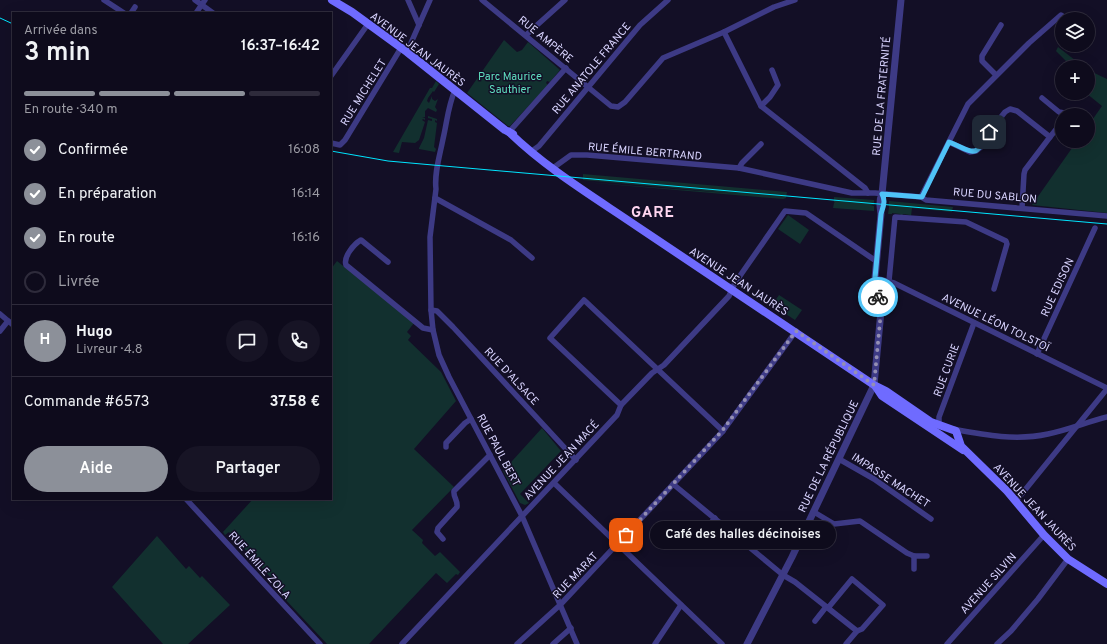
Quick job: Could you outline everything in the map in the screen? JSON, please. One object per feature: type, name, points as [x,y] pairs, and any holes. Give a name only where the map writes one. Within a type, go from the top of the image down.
[{"type":"main road","name":"AVENUE JEAN JAURÈS","points":[[332,0],[404,50],[592,196],[931,422],[953,429],[957,433],[961,446],[1016,501],[1044,535],[1068,559],[1107,584]]},
{"type":"main road","name":"AVENUE JEAN JAURÈS","points":[[874,385],[882,396],[969,454]]},
{"type":"main road","points":[[948,440],[954,441],[957,437]]},
{"type":"street","points":[[104,0],[122,12]]},
{"type":"street","points":[[195,0],[204,2],[213,12]]},
{"type":"street","points":[[408,0],[419,25]]},
{"type":"street","name":"RUE MICHELET","points":[[332,143],[340,144],[345,140],[404,50],[419,25],[430,0]]},
{"type":"street","name":"RUE AMPÈRE","points":[[482,0],[611,106],[618,107],[625,102],[664,58],[724,32]]},
{"type":"street","points":[[526,35],[565,0]]},
{"type":"street","name":"RUE ANATOLE FRANCE","points":[[534,150],[589,87],[640,24],[668,0]]},
{"type":"street","points":[[795,0],[774,7],[724,32],[761,106],[866,188],[868,193]]},
{"type":"street","name":"RUE DE LA FRATERNITÉ","points":[[874,385],[881,311],[875,278],[881,214],[879,206],[880,197],[882,194],[901,0]]},
{"type":"street","points":[[197,12],[204,2]]},
{"type":"street","points":[[131,12],[135,7]]},
{"type":"street","points":[[922,197],[968,104],[1029,43],[1055,20]]},
{"type":"street","points":[[332,75],[368,24]]},
{"type":"street","points":[[996,75],[982,61],[982,56],[1001,25]]},
{"type":"street","points":[[509,132],[566,68]]},
{"type":"street","points":[[761,106],[770,97],[778,85],[772,70]]},
{"type":"street","name":"RUE PAUL BERT","points":[[455,90],[450,102],[443,140],[440,175],[436,189],[430,237],[431,310],[433,330],[439,355],[522,516],[577,644]]},
{"type":"street","points":[[1042,98],[1055,109]]},
{"type":"street","points":[[949,142],[970,152],[976,151],[981,147],[989,132],[1005,112],[1010,109],[1017,111],[1050,137]]},
{"type":"street","points":[[1022,208],[1025,170],[1055,131]]},
{"type":"street","points":[[739,168],[761,144]]},
{"type":"street","name":"RUE ÉMILE BERTRAND","points":[[555,166],[571,155],[587,155],[739,168],[852,193],[882,194]]},
{"type":"street","name":"RUE DU SABLON","points":[[882,194],[922,197],[926,200],[1107,216]]},
{"type":"street","points":[[435,198],[511,240],[532,258]]},
{"type":"street","name":"AVENUE JEAN MACÉ","points":[[402,644],[618,415],[621,405],[652,373],[664,365],[729,296],[735,283],[784,211],[806,213],[876,261]]},
{"type":"street","points":[[889,282],[895,217],[966,222],[1006,242],[1007,244],[994,289]]},
{"type":"street","name":"RUE EDISON","points":[[1037,354],[1095,228]]},
{"type":"street","points":[[388,262],[361,240],[347,256],[345,262],[346,265],[356,274],[424,328],[433,330]]},
{"type":"street","name":"AVENUE LÉON TOLSTOÏ","points":[[875,278],[889,282],[1107,388]]},
{"type":"street","points":[[621,405],[550,338],[584,300],[722,431]]},
{"type":"street","name":"RUE D'ALSACE","points":[[431,310],[437,311],[454,327],[576,460]]},
{"type":"street","points":[[0,314],[11,323],[0,331]]},
{"type":"street","name":"RUE CURIE","points":[[939,425],[939,417],[974,323]]},
{"type":"street","name":"RUE MARAT","points":[[517,644],[560,605],[722,431],[796,331]]},
{"type":"street","name":"RUE DE LA RÉPUBLIQUE","points":[[747,644],[814,512],[874,385]]},
{"type":"street","points":[[1016,501],[1078,426],[1107,388]]},
{"type":"street","points":[[953,429],[998,437],[1046,435],[1107,417]]},
{"type":"street","points":[[446,447],[446,443],[465,423],[471,419]]},
{"type":"street","points":[[957,437],[966,432]]},
{"type":"street","points":[[443,539],[438,532],[438,528],[457,507],[457,501],[453,494],[454,490],[490,455]]},
{"type":"street","name":"IMPASSE MACHET","points":[[839,459],[874,479],[931,519]]},
{"type":"street","points":[[554,483],[722,644]]},
{"type":"street","points":[[673,484],[783,575],[795,582],[857,632]]},
{"type":"street","name":"RUE ÉMILE ZOLA","points":[[187,500],[320,644]]},
{"type":"street","points":[[814,512],[834,524],[860,521],[907,553],[914,556],[927,556]]},
{"type":"street","points":[[705,536],[704,531],[715,518]]},
{"type":"street","name":"AVENUE SILVIN","points":[[947,644],[1044,535]]},
{"type":"street","points":[[914,556],[914,568]]},
{"type":"street","points":[[998,644],[1038,599],[1068,559]]},
{"type":"street","points":[[815,621],[852,579],[883,605],[862,629],[857,632],[846,644]]},
{"type":"street","points":[[655,644],[681,605]]},
{"type":"street","points":[[553,644],[571,628]]},
{"type":"green space","name":"Parc Maurice Sauthier","points":[[504,40],[517,52],[522,50],[528,42],[560,70],[550,82],[547,81],[546,83],[548,85],[510,126],[508,126],[467,93]]},
{"type":"green space","points":[[1057,52],[1064,52],[1075,60],[1065,60]]},
{"type":"green space","points":[[1095,73],[1107,79],[1107,213],[1032,205],[1072,148],[1095,148],[1095,116],[1102,106],[1095,100]]},
{"type":"green space","points":[[436,81],[439,84],[427,101],[429,103],[432,96],[432,99],[435,101],[438,99],[435,107],[437,110],[436,112],[428,108],[425,111],[425,117],[422,117],[425,118],[425,120],[422,120],[425,122],[419,140],[415,143],[402,142],[399,153],[393,152],[430,88],[432,88]]},
{"type":"green space","points":[[428,116],[437,119],[437,121],[435,120],[437,123],[434,147],[436,149],[435,152],[419,149],[424,138],[428,120],[432,121],[432,119],[428,118]]},
{"type":"green space","points":[[583,174],[787,192],[786,198],[783,199],[583,182],[740,194],[583,180]]},
{"type":"green space","points":[[834,197],[874,200],[874,205],[870,205],[874,206],[874,211],[833,208],[835,203]]},
{"type":"green space","points":[[889,201],[953,207],[952,212],[912,208],[911,216],[903,214],[902,216],[900,214],[888,214]]},
{"type":"green space","points":[[788,215],[809,230],[800,244],[778,229]]},
{"type":"green space","points":[[337,261],[414,323],[407,332],[411,336],[408,340],[441,372],[456,401],[414,449],[454,487],[412,530],[423,540],[422,543],[435,556],[440,552],[460,572],[447,583],[436,573],[369,644],[327,644],[283,597],[283,591],[229,532],[225,535],[223,532],[252,500],[332,500],[332,268]]},
{"type":"green space","points":[[779,295],[802,310],[795,320],[772,305]]},
{"type":"green space","points":[[542,428],[561,451],[520,494],[529,503],[525,505],[520,503],[503,471]]},
{"type":"green space","points":[[157,536],[186,569],[189,566],[200,578],[202,576],[230,605],[188,644],[163,644],[112,587]]},
{"type":"tram line","points":[[0,18],[12,24]]},
{"type":"tram line","points":[[332,151],[388,161],[1107,224]]},
{"type":"way so far","points":[[626,535],[722,431],[796,331],[874,385],[881,311],[878,297]]},
{"type":"place","name":"Café des halles décinoises","points":[[626,535]]},
{"type":"district","name":"GARE","points":[[653,212]]},
{"type":"route","points":[[878,297],[875,278],[881,214],[884,207],[885,198],[882,194],[922,197],[949,142],[970,152],[976,151],[981,147],[989,132]]}]
